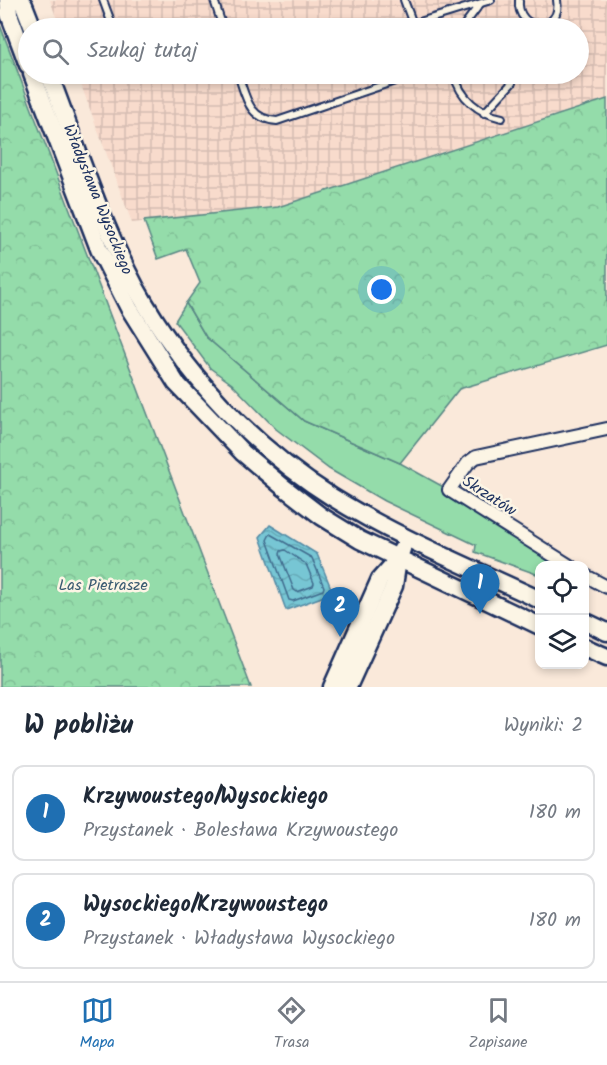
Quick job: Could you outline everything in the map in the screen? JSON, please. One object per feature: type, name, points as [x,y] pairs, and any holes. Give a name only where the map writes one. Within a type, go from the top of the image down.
[{"type":"main road","points":[[8,0],[9,14],[18,38]]},
{"type":"main road","points":[[20,0],[29,18]]},
{"type":"main road","name":"Władysława Wysockiego","points":[[36,84],[99,249],[129,308],[176,383],[243,453],[321,516],[360,540],[535,624]]},
{"type":"main road","name":"Władysława Wysockiego","points":[[54,84],[114,242],[136,287],[156,310],[191,372],[238,423],[275,456],[332,497],[408,538],[535,598]]},
{"type":"main road","points":[[332,687],[380,579],[398,559],[408,538]]},
{"type":"main road","points":[[348,687],[394,586],[398,559]]},
{"type":"main road","points":[[589,623],[607,632]]},
{"type":"main road","points":[[589,649],[607,657]]},
{"type":"street","name":"Skrzatów","points":[[562,561],[449,490],[468,463],[476,457],[607,429]]},
{"type":"street","points":[[589,577],[607,587]]},
{"type":"lane","points":[[103,0],[109,18]]},
{"type":"lane","points":[[214,0],[220,18]]},
{"type":"lane","points":[[404,0],[410,18]]},
{"type":"lane","points":[[436,18],[491,0]]},
{"type":"lane","points":[[519,0],[520,14],[524,18]]},
{"type":"lane","points":[[554,18],[558,10],[557,0]]},
{"type":"lane","points":[[469,18],[480,3]]},
{"type":"lane","points":[[241,84],[249,106],[257,115],[265,120],[277,121],[385,84]]},
{"type":"lane","points":[[457,84],[465,98],[484,113],[502,118]]},
{"type":"lane","points":[[484,113],[511,84]]},
{"type":"shaded area","points":[[50,0],[607,0],[607,99],[278,207],[132,223],[81,84],[589,84],[589,18],[56,18]]},
{"type":"green space","name":"Las Pietrasze","points":[[0,25],[18,72],[18,84],[22,84],[251,687],[0,687]]},
{"type":"green space","points":[[607,99],[607,345],[459,389],[400,463],[304,421],[206,337],[186,303],[200,283],[186,249],[158,259],[144,221],[278,207]]},
{"type":"green space","points":[[186,303],[206,337],[304,421],[400,463],[449,490],[548,561],[535,561],[535,574],[475,552],[476,545],[384,501],[329,469],[276,429],[232,384],[210,368],[175,321]]},
{"type":"water","points":[[270,525],[317,554],[333,593],[286,610],[260,537]]},
{"type":"place","name":"Krzywoustego/Wysockiego","points":[[480,614]]},
{"type":"place","name":"Wysockiego/Krzywoustego","points":[[340,637]]}]
